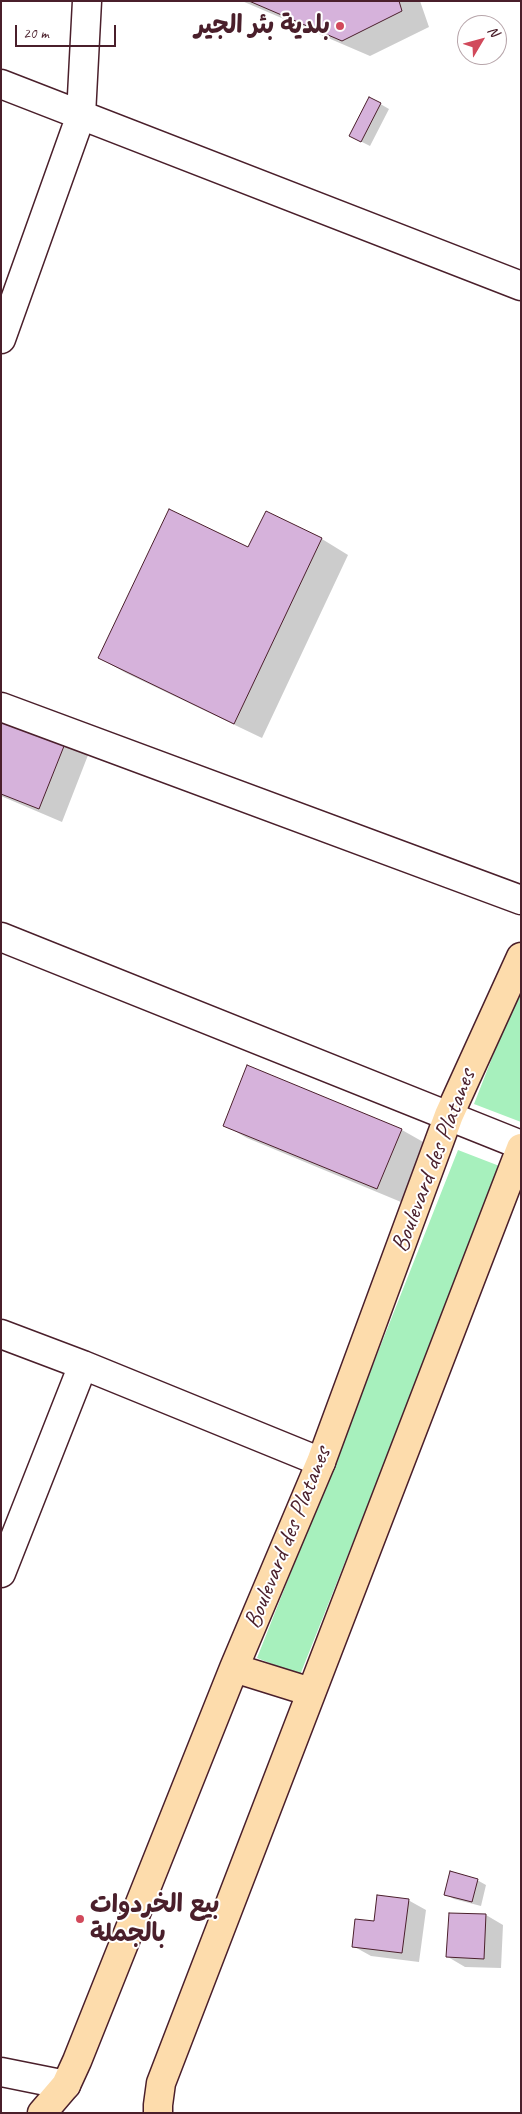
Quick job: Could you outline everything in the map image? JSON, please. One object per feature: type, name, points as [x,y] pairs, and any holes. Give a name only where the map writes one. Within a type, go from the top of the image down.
[{"type":"main road","name":"Boulevard des Platanes","points":[[42,2113],[66,2085],[81,2051],[234,1668],[321,1462],[449,1115],[521,957]]},
{"type":"main road","points":[[158,2113],[162,2083],[521,1146]]},
{"type":"main road","points":[[234,1668],[311,1692]]},
{"type":"street","points":[[1,339],[81,115],[87,1]]},
{"type":"street","points":[[1,84],[521,286]]},
{"type":"street","points":[[1,707],[521,900]]},
{"type":"street","points":[[1,938],[449,1115],[521,1146]]},
{"type":"street","points":[[1,1334],[83,1365],[321,1462]]},
{"type":"street","points":[[1,1573],[8,1541],[83,1365]]},
{"type":"street","points":[[1,2072],[66,2085]]},
{"type":"green space","points":[[521,984],[521,1122],[474,1104]]},
{"type":"green space","points":[[458,1150],[502,1167],[300,1675],[257,1658]]},
{"type":"building","name":"بلدية بئر الجير","points":[[249,1],[399,1],[402,11],[342,41]]},
{"type":"building","points":[[369,97],[381,103],[361,142],[349,136]]},
{"type":"building","points":[[169,509],[248,547],[266,511],[322,538],[234,724],[98,658]]},
{"type":"building","points":[[1,709],[68,736],[39,809],[1,794]]},
{"type":"building","points":[[247,1065],[402,1129],[377,1189],[223,1126]]},
{"type":"building","points":[[450,1871],[478,1879],[472,1902],[444,1895]]},
{"type":"building","points":[[377,1895],[409,1899],[402,1953],[352,1947],[355,1919],[374,1921]]},
{"type":"building","points":[[449,1913],[486,1914],[484,1959],[446,1957]]},
{"type":"place","name":"بلدية بئر الجير","points":[[340,26]]},
{"type":"place","name":"بيع الخردوات بالجملة","points":[[80,1919]]}]
